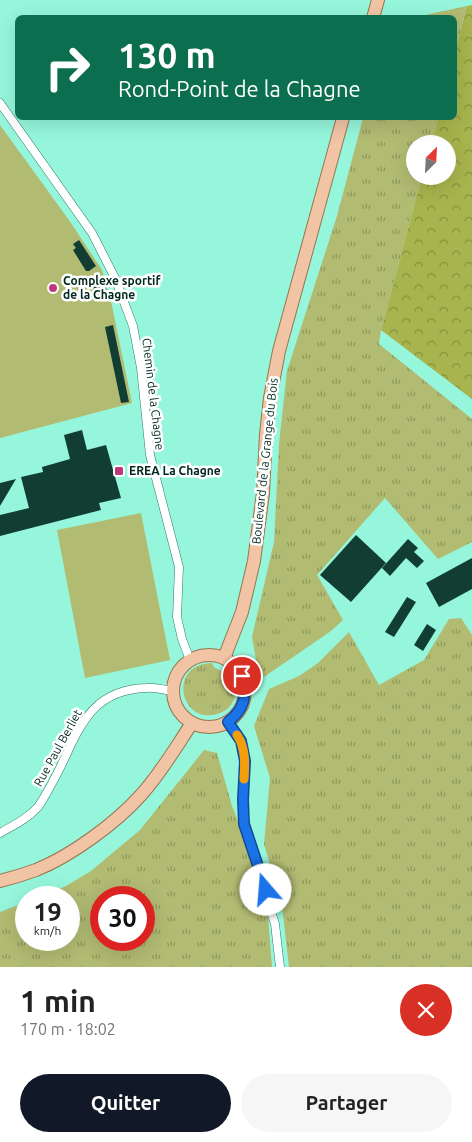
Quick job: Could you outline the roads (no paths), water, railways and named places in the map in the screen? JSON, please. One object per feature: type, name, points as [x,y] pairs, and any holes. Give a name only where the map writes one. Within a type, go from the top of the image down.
[{"type":"main road","points":[[373,15],[378,0]]},
{"type":"main road","name":"Boulevard de la Grange du Bois","points":[[224,658],[242,612],[255,553],[263,493],[270,398],[279,351],[342,120]]},
{"type":"main road","points":[[207,655],[224,658],[231,662],[242,676],[246,693],[240,710],[228,722],[210,727],[192,723],[179,711],[174,702],[175,679],[181,668],[190,660],[207,655]]},
{"type":"main road","points":[[0,881],[37,869],[75,849],[100,832],[141,795],[162,769],[192,723]]},
{"type":"street","name":"Chemin de la Chagne","points":[[0,103],[92,233],[115,278],[133,326],[141,368],[150,455],[179,567],[177,617],[182,639],[190,660]]},
{"type":"street","name":"Rue Paul Berliet","points":[[0,833],[25,820],[38,806],[81,726],[96,705],[115,692],[147,688],[173,691]]},
{"type":"street","points":[[228,722],[241,741],[245,761],[244,824],[274,924],[280,967]]},
{"type":"place","name":"Complexe sportif de la Chagne","points":[[53,288]]},
{"type":"place","name":"EREA La Chagne","points":[[119,471]]}]
